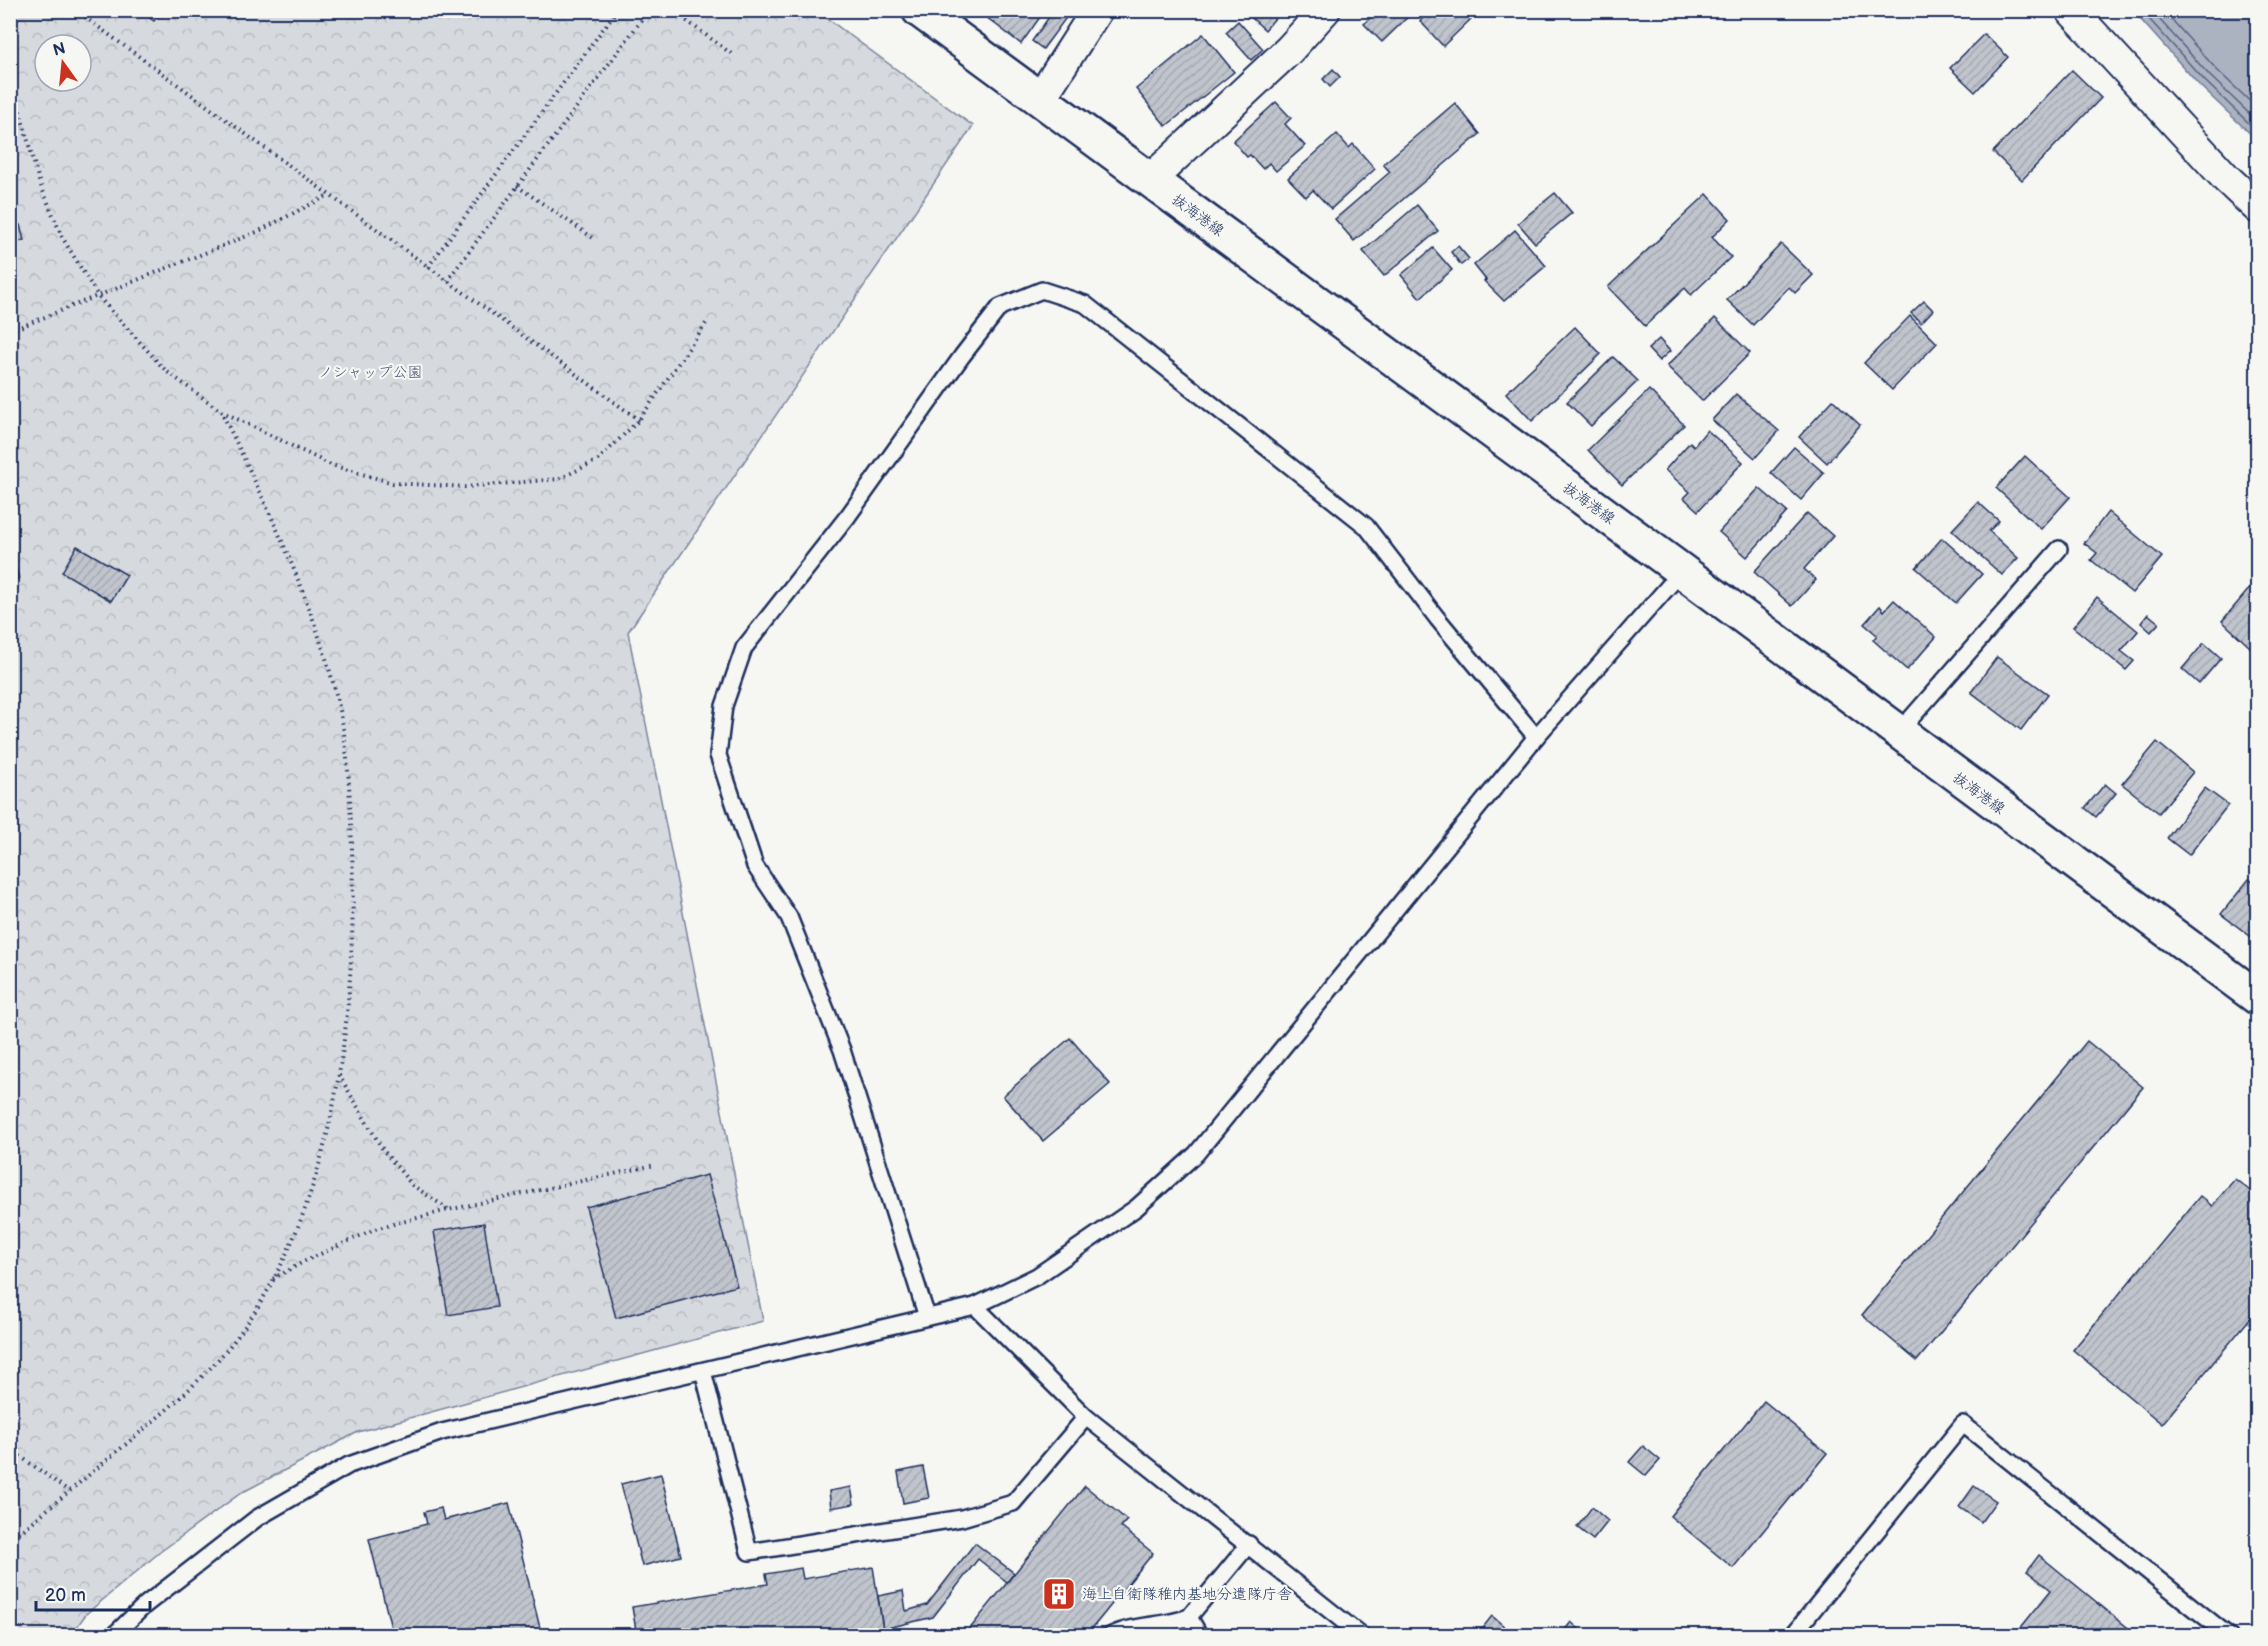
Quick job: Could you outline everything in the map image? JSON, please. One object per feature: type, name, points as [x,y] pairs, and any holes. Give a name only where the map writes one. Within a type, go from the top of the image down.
[{"type":"main road","name":"抜海港線","points":[[919,10],[2258,998]]},
{"type":"street","points":[[1040,99],[1097,10]]},
{"type":"street","points":[[1150,180],[1289,50],[1325,10]]},
{"type":"street","points":[[2071,10],[2227,179],[2258,208]]},
{"type":"lane","points":[[927,1317],[842,1050],[789,917],[755,866],[718,754],[723,706],[744,648],[848,516],[1000,307],[1042,290],[1085,304],[1357,518],[1366,526],[1437,618],[1536,737]]},
{"type":"lane","points":[[1898,733],[2059,549]]},
{"type":"lane","points":[[113,1635],[145,1605],[257,1518],[349,1465],[442,1432],[975,1306],[1037,1276],[1136,1208],[1196,1154],[1536,737],[1682,571]]},
{"type":"lane","points":[[975,1306],[1086,1417],[1362,1635]]},
{"type":"lane","points":[[702,1371],[749,1552],[962,1518],[1013,1503],[1086,1417]]},
{"type":"lane","points":[[1792,1635],[1964,1424],[2229,1635]]},
{"type":"lane","points":[[1110,1635],[1129,1627],[1177,1622],[1189,1617],[1249,1544]]},
{"type":"lane","points":[[1189,1617],[1200,1635]]},
{"type":"path","points":[[75,10],[639,420]]},
{"type":"path","points":[[428,267],[617,10]]},
{"type":"path","points":[[447,281],[649,10]]},
{"type":"path","points":[[672,10],[733,55]]},
{"type":"path","points":[[10,76],[39,181],[62,237],[98,296],[166,371],[221,411],[331,465],[393,483],[465,487],[559,478],[598,460],[639,420],[707,322]]},
{"type":"path","points":[[517,186],[596,240]]},
{"type":"path","points":[[10,331],[257,232],[329,195]]},
{"type":"path","points":[[10,1541],[206,1376],[250,1319],[285,1256],[312,1186],[337,1091],[349,1000],[354,875],[348,766],[336,692],[305,597],[267,506],[221,411]]},
{"type":"path","points":[[339,1074],[382,1150],[412,1185],[448,1210]]},
{"type":"path","points":[[273,1279],[305,1261],[375,1229],[448,1210],[655,1165]]},
{"type":"path","points":[[10,1449],[69,1491]]},
{"type":"green space","name":"ノシャップ公園","points":[[11,11],[817,11],[973,126],[628,632],[763,1321],[358,1432],[241,1493],[160,1552],[86,1614],[71,1635],[11,1636]]},
{"type":"water","points":[[2133,11],[2257,11],[2257,140],[2200,86]]},
{"type":"building","points":[[138,10],[162,10],[154,21]]},
{"type":"building","points":[[977,10],[1045,10],[1021,44]]},
{"type":"building","points":[[1054,10],[1061,10],[1068,15],[1043,49],[1032,41]]},
{"type":"building","points":[[1243,10],[1282,10],[1265,30]]},
{"type":"building","points":[[1378,10],[1415,10],[1382,42],[1364,24]]},
{"type":"building","points":[[1431,10],[1463,10],[1471,19],[1443,46],[1420,21]]},
{"type":"building","points":[[1238,21],[1263,49],[1251,60],[1226,32]]},
{"type":"building","points":[[1203,34],[1234,72],[1166,126],[1136,89]]},
{"type":"building","points":[[1984,34],[2008,57],[1975,92],[1950,68]]},
{"type":"building","points":[[1333,69],[1340,77],[1330,87],[1323,79]]},
{"type":"building","points":[[2072,70],[2101,98],[2022,180],[1993,152]]},
{"type":"building","points":[[1276,102],[1291,118],[1285,124],[1305,146],[1276,171],[1269,163],[1263,169],[1250,155],[1247,157],[1233,141]]},
{"type":"building","points":[[1455,103],[1480,134],[1354,241],[1335,219],[1390,172],[1383,164]]},
{"type":"building","points":[[1337,134],[1349,148],[1353,144],[1375,169],[1331,209],[1313,190],[1306,197],[1288,178]]},
{"type":"building","points":[[1555,193],[1572,213],[1535,243],[1518,223]]},
{"type":"building","points":[[1707,194],[1730,219],[1712,237],[1731,257],[1691,295],[1685,288],[1645,326],[1608,287]]},
{"type":"building","points":[[1417,205],[1438,231],[1384,276],[1363,251]]},
{"type":"building","points":[[20,225],[24,240],[11,245],[10,228]]},
{"type":"building","points":[[1515,230],[1546,266],[1504,301],[1484,281],[1486,280],[1474,265]]},
{"type":"building","points":[[1781,244],[1813,275],[1795,293],[1789,287],[1753,325],[1727,300]]},
{"type":"building","points":[[1458,246],[1469,259],[1461,265],[1451,252]]},
{"type":"building","points":[[1433,248],[1452,270],[1420,298],[1401,275]]},
{"type":"building","points":[[1924,301],[1933,310],[1921,323],[1911,313]]},
{"type":"building","points":[[1910,316],[1937,343],[1892,390],[1864,363]]},
{"type":"building","points":[[1715,318],[1750,353],[1702,401],[1667,366]]},
{"type":"building","points":[[1575,327],[1601,354],[1532,421],[1506,393]]},
{"type":"building","points":[[1659,339],[1670,351],[1659,361],[1648,349]]},
{"type":"building","points":[[1613,357],[1638,381],[1591,426],[1567,402]]},
{"type":"building","points":[[1649,390],[1684,425],[1622,485],[1588,450]]},
{"type":"building","points":[[1736,394],[1779,431],[1755,458],[1712,420]]},
{"type":"building","points":[[1833,400],[1860,425],[1827,463],[1799,437]]},
{"type":"building","points":[[1707,430],[1743,462],[1698,511],[1684,498],[1690,492],[1665,470],[1690,442],[1694,446]]},
{"type":"building","points":[[1794,447],[1824,473],[1801,500],[1771,473]]},
{"type":"building","points":[[2025,456],[2070,497],[2041,529],[1996,488]]},
{"type":"building","points":[[1759,488],[1787,512],[1747,557],[1719,532]]},
{"type":"building","points":[[1978,502],[1999,521],[1989,531],[2018,558],[2002,575],[1952,530]]},
{"type":"building","points":[[2108,512],[2162,557],[2132,593],[2091,560],[2097,553],[2084,543]]},
{"type":"building","points":[[1807,513],[1833,536],[1804,569],[1816,580],[1792,606],[1754,572]]},
{"type":"building","points":[[1942,538],[1982,574],[1956,603],[1916,568]]},
{"type":"building","points":[[77,546],[127,575],[111,601],[62,572]]},
{"type":"building","points":[[15,564],[19,579],[10,581],[10,566]]},
{"type":"building","points":[[2250,588],[2258,594],[2258,641],[2251,648],[2222,621]]},
{"type":"building","points":[[2097,597],[2138,631],[2121,651],[2134,661],[2126,670],[2073,627]]},
{"type":"building","points":[[1894,600],[1936,637],[1907,670],[1873,640],[1877,635],[1864,624],[1880,606],[1884,611]]},
{"type":"building","points":[[2148,614],[2159,623],[2151,632],[2141,623]]},
{"type":"building","points":[[2204,643],[2221,658],[2199,684],[2182,669]]},
{"type":"building","points":[[1997,657],[2048,694],[2021,730],[1971,692]]},
{"type":"building","points":[[2157,742],[2193,772],[2159,813],[2122,784]]},
{"type":"building","points":[[2105,784],[2116,793],[2096,817],[2085,808]]},
{"type":"building","points":[[2205,788],[2228,805],[2189,855],[2167,838]]},
{"type":"building","points":[[2249,879],[2258,886],[2258,942],[2221,914]]},
{"type":"building","points":[[1070,1038],[1110,1084],[1043,1141],[1003,1096]]},
{"type":"building","points":[[2087,1041],[2143,1087],[1917,1361],[1862,1315]]},
{"type":"building","points":[[707,1175],[737,1286],[616,1318],[586,1207]]},
{"type":"building","points":[[2235,1179],[2258,1197],[2258,1309],[2162,1424],[2073,1350],[2200,1196],[2212,1206]]},
{"type":"building","points":[[484,1223],[497,1307],[448,1315],[434,1231]]},
{"type":"building","points":[[1764,1401],[1827,1453],[1733,1568],[1670,1516]]},
{"type":"building","points":[[1643,1446],[1660,1460],[1646,1476],[1629,1462]]},
{"type":"building","points":[[923,1467],[929,1498],[903,1503],[898,1472]]},
{"type":"building","points":[[661,1474],[681,1556],[642,1566],[621,1484]]},
{"type":"building","name":"海上自衛隊稚内基地分遣隊庁舎","points":[[1085,1486],[1127,1520],[1121,1527],[1153,1553],[1086,1636],[964,1636]]},
{"type":"building","points":[[1974,1486],[1996,1501],[1981,1522],[1959,1507]]},
{"type":"building","points":[[851,1487],[854,1504],[831,1508],[829,1491]]},
{"type":"building","points":[[509,1503],[542,1636],[393,1636],[369,1539],[427,1524],[424,1512],[441,1508],[444,1520]]},
{"type":"building","points":[[1592,1507],[1608,1521],[1593,1540],[1577,1527]]},
{"type":"building","points":[[975,1543],[1014,1573],[1007,1582],[978,1559],[933,1617],[883,1629],[878,1596],[903,1591],[906,1611],[927,1605]]},
{"type":"building","points":[[2039,1555],[2138,1636],[2014,1636],[2051,1590],[2027,1571]]},
{"type":"building","points":[[873,1567],[884,1636],[637,1636],[632,1607],[768,1584],[766,1574],[801,1568],[803,1579]]},
{"type":"building","points":[[1492,1616],[1512,1633],[1509,1636],[1476,1636]]},
{"type":"building","points":[[1571,1622],[1587,1636],[1560,1636]]},
{"type":"place","name":"海上自衛隊稚内基地分遣隊庁舎","points":[[1059,1594]]}]
